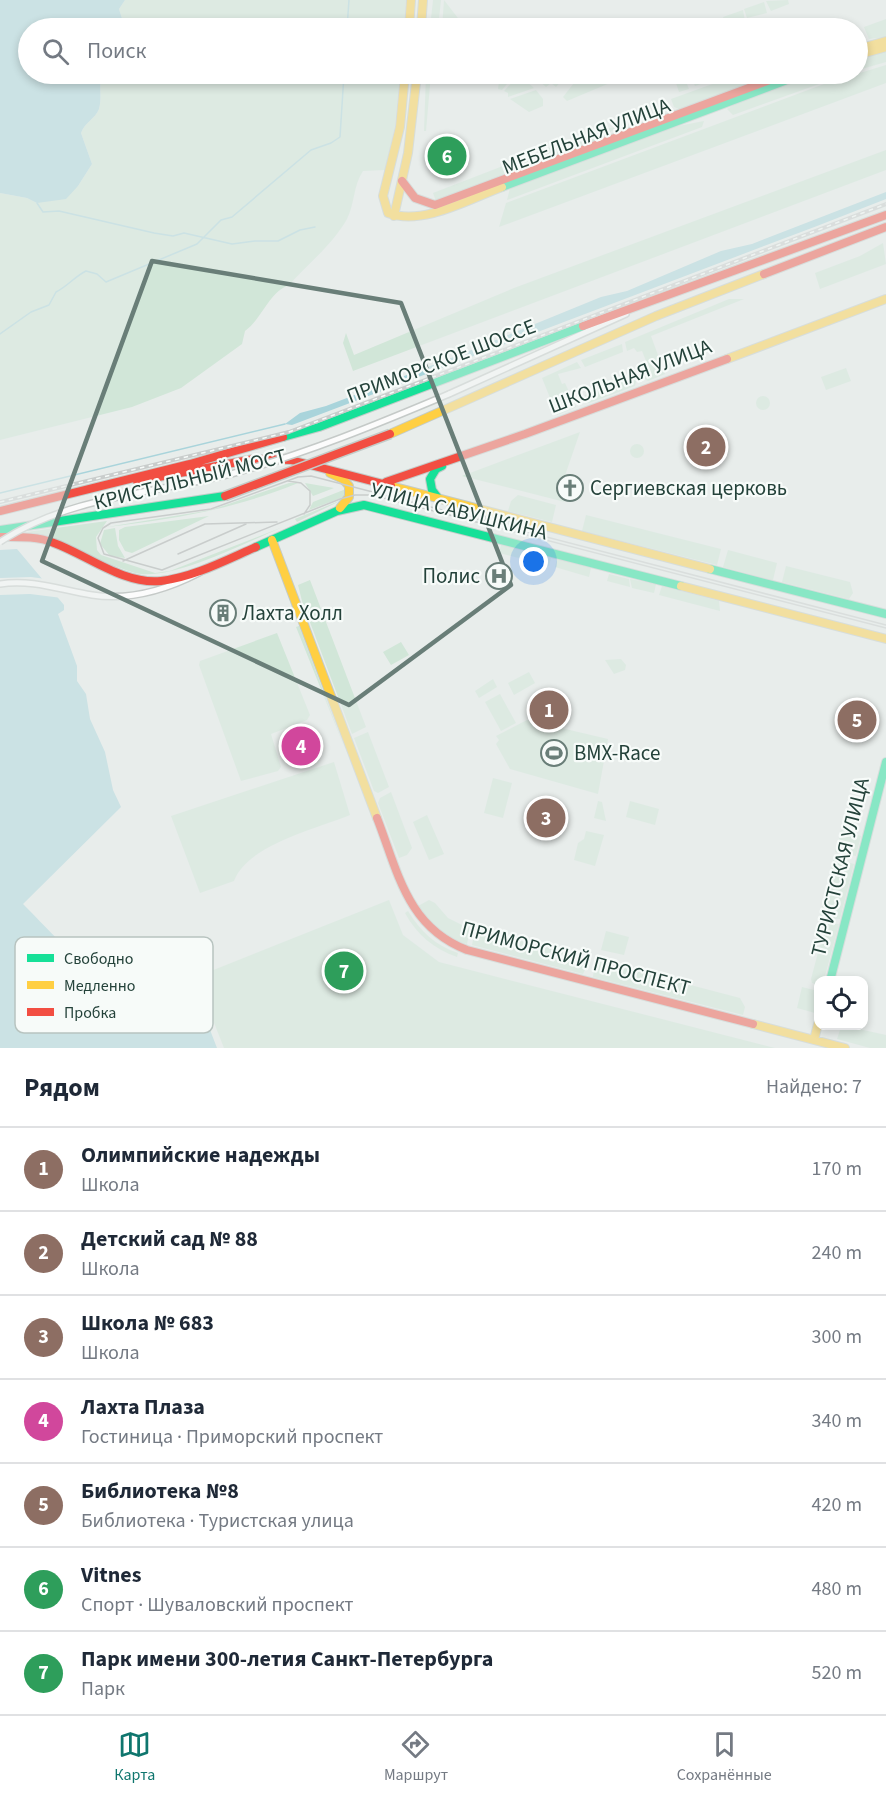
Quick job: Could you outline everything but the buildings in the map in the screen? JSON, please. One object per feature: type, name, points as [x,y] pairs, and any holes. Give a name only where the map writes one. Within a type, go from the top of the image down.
[{"type":"main road","points":[[410,18],[411,0]]},
{"type":"main road","points":[[422,18],[423,0]]},
{"type":"main road","points":[[868,46],[886,41]]},
{"type":"main road","points":[[868,52],[886,47]]},
{"type":"main road","points":[[404,84],[400,127],[383,196],[388,213],[394,216],[413,122],[416,84]]},
{"type":"main road","name":"МЕБЕЛЬНАЯ УЛИЦА","points":[[402,181],[412,198],[421,204],[435,205],[759,84]]},
{"type":"main road","name":"МЕБЕЛЬНАЯ УЛИЦА","points":[[394,216],[410,218],[439,210],[776,84]]},
{"type":"main road","name":"ПРИМОРСКОЕ ШОССЕ","points":[[0,511],[251,448],[320,427],[543,341],[641,308],[886,215]]},
{"type":"main road","name":"ПРИМОРСКОЕ ШОССЕ","points":[[0,530],[225,496],[390,434],[638,323],[886,227]]},
{"type":"main road","name":"ШКОЛЬНАЯ УЛИЦА","points":[[385,483],[453,460],[886,299]]},
{"type":"main road","name":"УЛИЦА САВУШКИНА","points":[[102,486],[254,459],[291,460],[886,614]]},
{"type":"main road","points":[[438,498],[432,490],[430,479],[436,469],[453,460]]},
{"type":"main road","points":[[311,465],[347,482],[349,496],[337,511]]},
{"type":"main road","name":"УЛИЦА САВУШКИНА","points":[[0,537],[32,537],[52,542],[140,580],[171,579],[211,567],[337,511],[354,505],[373,506],[886,639]]},
{"type":"main road","name":"ПРИМОРСКИЙ ПРОСПЕКТ","points":[[272,540],[403,885],[412,907],[426,927],[450,944],[467,950],[845,1048]]},
{"type":"main road","name":"ТУРИСТСКАЯ УЛИЦА","points":[[831,976],[886,762]]},
{"type":"main road","points":[[814,1040],[817,1030]]},
{"type":"street","name":"КРИСТАЛЬНЫЙ МОСТ","points":[[0,542],[35,523],[83,506],[186,485],[271,462],[449,394],[641,308]]},
{"type":"street","points":[[0,584],[35,584],[106,597],[146,594],[211,567]]},
{"type":"highlighted area","points":[[152,261],[401,303],[511,585],[349,705],[42,561]]},
{"type":"green space","points":[[125,0],[406,0],[405,18],[122,18],[119,9]]},
{"type":"green space","points":[[433,0],[441,0],[439,18],[431,18]]},
{"type":"green space","points":[[444,0],[458,18],[443,18]]},
{"type":"green space","points":[[788,0],[789,4],[771,11],[766,1]]},
{"type":"green space","points":[[764,2],[767,13],[747,18],[744,9]]},
{"type":"green space","points":[[743,10],[744,18],[723,18]]},
{"type":"green space","points":[[886,19],[886,37],[869,39],[868,26]]},
{"type":"green space","points":[[886,51],[886,62],[868,67],[868,56]]},
{"type":"green space","points":[[886,65],[886,83],[499,227],[506,203],[824,84],[868,84],[868,71]]},
{"type":"green space","points":[[100,84],[399,84],[395,126],[385,170],[363,171],[357,183],[347,219],[335,237],[289,285],[276,293],[245,331],[242,344],[181,388],[132,407],[0,440],[0,193],[27,198],[37,203],[78,186],[92,164],[81,133],[99,109]]},
{"type":"green space","points":[[426,84],[430,84],[426,131],[424,131]]},
{"type":"green space","points":[[499,84],[507,84],[502,90],[498,89]]},
{"type":"green space","points":[[511,84],[529,84],[534,88],[508,97],[508,93],[504,91]]},
{"type":"green space","points":[[573,84],[607,84],[567,101],[563,97]]},
{"type":"green space","points":[[676,84],[687,84],[689,89],[679,92]]},
{"type":"green space","points":[[712,84],[747,84],[679,109],[674,107],[671,99]]},
{"type":"green space","points":[[786,84],[819,84],[733,115],[727,109],[742,100]]},
{"type":"green space","points":[[536,90],[543,99],[543,106],[529,112],[510,99]]},
{"type":"green space","points":[[704,121],[702,127],[507,200],[510,188],[668,128]]},
{"type":"green space","points":[[617,127],[602,138],[569,151],[565,148],[605,132],[604,129]]},
{"type":"green space","points":[[557,145],[558,155],[436,201],[433,193]]},
{"type":"green space","points":[[886,150],[886,170],[353,371],[343,343],[346,333],[354,355],[514,288]]},
{"type":"green space","points":[[883,243],[886,264],[820,289],[815,273],[860,256]]},
{"type":"green space","points":[[729,299],[744,299],[651,336],[665,374],[648,381],[642,377],[643,369],[648,366],[642,351],[637,352],[634,348],[627,351],[625,342]]},
{"type":"green space","points":[[622,344],[623,352],[585,367],[581,360]]},
{"type":"green space","points":[[577,362],[581,368],[558,374],[562,384],[565,383],[576,407],[557,415],[542,378]]},
{"type":"green space","points":[[846,368],[851,381],[826,390],[821,377]]},
{"type":"green space","points":[[630,378],[636,381],[635,386],[589,403],[584,401],[585,395]]},
{"type":"green space","points":[[763,396],[768,398],[770,403],[768,408],[763,410],[758,408],[756,403],[758,398]]},
{"type":"green space","points":[[580,432],[559,494],[565,502],[462,476]]},
{"type":"green space","points":[[637,444],[642,446],[644,451],[642,456],[637,458],[632,456],[630,451],[632,446]]},
{"type":"green space","points":[[289,483],[298,483],[251,500],[204,512],[107,527],[211,510]]},
{"type":"green space","points":[[305,483],[334,488],[313,496]]},
{"type":"green space","points":[[346,489],[346,496],[309,510],[313,502]]},
{"type":"green space","points":[[518,495],[556,505],[552,522],[508,511],[511,501]]},
{"type":"green space","points":[[344,499],[297,522],[295,519]]},
{"type":"green space","points":[[586,515],[721,549],[717,565],[582,531]]},
{"type":"green space","points":[[209,516],[132,553],[125,551],[119,540],[119,530],[125,527]]},
{"type":"green space","points":[[107,521],[96,537],[97,550],[101,555],[155,573],[170,571],[283,527],[209,559],[169,572],[150,574],[135,573],[55,540],[27,532]]},
{"type":"green space","points":[[115,528],[118,546],[125,558],[110,556],[100,544],[104,530]]},
{"type":"green space","points":[[501,545],[551,558],[549,566],[499,553]]},
{"type":"green space","points":[[728,550],[777,563],[773,580],[723,567]]},
{"type":"green space","points":[[557,559],[591,568],[589,577],[555,567]]},
{"type":"green space","points":[[786,566],[850,582],[853,593],[849,599],[782,582]]},
{"type":"green space","points":[[609,574],[629,579],[630,587],[607,581]]},
{"type":"green space","points":[[630,579],[656,584],[654,593],[632,588]]},
{"type":"green space","points":[[310,580],[366,727],[352,734],[302,601],[298,585]]},
{"type":"green space","points":[[662,586],[719,601],[720,611],[659,595]]},
{"type":"green space","points":[[299,626],[345,749],[296,627]]},
{"type":"green space","points":[[277,633],[310,715],[307,720],[271,734],[281,767],[278,771],[241,781],[199,665],[200,661]]},
{"type":"green space","points":[[401,642],[409,655],[391,665],[383,652]]},
{"type":"green space","points":[[621,659],[626,665],[625,670],[614,674],[605,660]]},
{"type":"green space","points":[[529,672],[535,683],[514,695],[508,683]]},
{"type":"green space","points":[[493,679],[497,687],[479,698],[475,691]]},
{"type":"green space","points":[[500,694],[516,723],[501,731],[485,702]]},
{"type":"green space","name":"BMX-Race","points":[[527,720],[608,739],[598,794],[510,769],[496,744],[499,740],[496,736]]},
{"type":"green space","points":[[368,732],[389,787],[378,793],[374,791],[354,738]]},
{"type":"green space","points":[[334,762],[350,815],[267,848],[241,868],[234,881],[200,893],[171,816]]},
{"type":"green space","points":[[493,778],[512,783],[503,818],[484,813]]},
{"type":"green space","points":[[391,792],[412,848],[407,855],[399,858],[378,803],[380,798]]},
{"type":"green space","points":[[598,801],[602,802],[606,821],[594,818]]},
{"type":"green space","points":[[630,801],[659,809],[655,825],[626,817]]},
{"type":"green space","points":[[427,815],[444,854],[429,860],[413,822]]},
{"type":"green space","points":[[841,830],[861,836],[856,856],[835,852],[837,846],[844,851],[849,850],[848,844],[838,843]]},
{"type":"green space","points":[[586,831],[604,835],[595,866],[574,860],[578,843],[584,839]]},
{"type":"green space","points":[[834,858],[854,864],[840,919],[819,918]]},
{"type":"green space","points":[[389,900],[403,935],[439,962],[775,1048],[224,1048],[213,1020],[213,970]]},
{"type":"green space","points":[[429,900],[435,903],[448,918],[470,929],[467,944],[444,935],[427,920],[418,906]]},
{"type":"green space","points":[[408,911],[429,937],[458,953],[457,957],[441,950],[421,934],[405,913]]},
{"type":"green space","points":[[830,923],[839,924],[825,976],[814,976],[814,984],[811,979],[825,926]]},
{"type":"green space","points":[[475,929],[590,959],[583,974],[472,945]]},
{"type":"green space","points":[[606,931],[629,937],[624,955],[601,950]]},
{"type":"green space","points":[[595,960],[740,998],[745,1007],[743,1015],[593,977]]},
{"type":"green space","points":[[802,987],[814,990],[814,1013],[797,1008]]},
{"type":"green space","points":[[840,1030],[863,1030],[886,1035],[886,1048],[870,1048],[837,1039]]},
{"type":"water","points":[[0,0],[125,0],[119,9],[122,18],[18,18],[18,84],[100,84],[100,100],[99,109],[81,133],[92,164],[78,186],[66,199],[37,203],[27,198],[0,193]]},
{"type":"water","points":[[886,192],[886,199],[817,226],[292,425],[285,424],[300,413],[326,406],[464,353],[601,297],[627,291],[721,251],[752,244]]},
{"type":"water","points":[[17,549],[64,605],[64,610],[58,614],[77,666],[77,681],[86,694],[90,719],[105,752],[113,790],[121,807],[23,904],[55,937],[15,937],[15,1033],[211,1033],[217,1048],[0,1048],[0,550]]},
{"type":"pier","points":[[0,578],[46,579],[62,598],[30,594],[0,595]]},
{"type":"waterway","points":[[348,18],[349,0]]},
{"type":"waterway","points":[[0,334],[31,312],[49,305],[56,292],[86,271],[97,274],[106,282],[197,244],[221,220],[232,217],[311,150],[340,137],[343,84]]},
{"type":"waterway","points":[[37,203],[43,212],[59,211],[154,233],[173,236],[184,233],[232,244],[278,241],[300,230],[315,227]]},
{"type":"waterway","points":[[0,493],[285,424]]},
{"type":"tram line","points":[[886,625],[311,476],[298,477],[211,509],[111,523],[103,528],[98,538],[104,554],[162,570],[340,499],[355,495],[372,495],[886,628]]},
{"type":"tram line","points":[[288,481],[301,483],[310,491],[310,505],[304,514]]},
{"type":"tram line","points":[[123,561],[205,524],[277,522]]},
{"type":"tram line","points":[[178,554],[246,524]]},
{"type":"railway","points":[[0,502],[289,432],[886,204]]},
{"type":"traffic: fast","points":[[502,187],[776,84]]},
{"type":"traffic: fast","points":[[283,437],[319,427],[583,326]]},
{"type":"traffic: fast","points":[[438,498],[432,490],[430,479],[436,469],[442,466]]},
{"type":"traffic: fast","points":[[0,530],[225,496]]},
{"type":"traffic: fast","points":[[256,547],[337,511],[364,505],[681,586]]},
{"type":"traffic: fast","points":[[710,569],[886,614]]},
{"type":"traffic: fast","points":[[831,976],[886,762]]},
{"type":"traffic: slow","points":[[410,18],[411,0]]},
{"type":"traffic: slow","points":[[422,18],[423,0]]},
{"type":"traffic: slow","points":[[868,46],[886,41]]},
{"type":"traffic: slow","points":[[868,52],[886,47]]},
{"type":"traffic: slow","points":[[404,84],[400,127],[383,196],[388,213],[402,216],[431,214],[502,187]]},
{"type":"traffic: slow","points":[[394,216],[408,153],[416,84]]},
{"type":"traffic: slow","points":[[390,434],[656,316],[764,274]]},
{"type":"traffic: slow","points":[[727,359],[886,299]]},
{"type":"traffic: slow","points":[[330,473],[343,479],[349,486],[349,497],[340,508]]},
{"type":"traffic: slow","points":[[391,486],[710,569]]},
{"type":"traffic: slow","points":[[272,540],[377,818]]},
{"type":"traffic: slow","points":[[681,586],[886,639]]},
{"type":"traffic: slow","points":[[753,1024],[845,1048]]},
{"type":"traffic: slow","points":[[814,1040],[816,1030]]},
{"type":"traffic: jam","points":[[402,181],[415,198],[435,205],[759,84]]},
{"type":"traffic: jam","points":[[583,326],[886,215]]},
{"type":"traffic: jam","points":[[764,274],[886,227]]},
{"type":"traffic: jam","points":[[386,482],[525,434],[727,359]]},
{"type":"traffic: jam","points":[[225,496],[390,434]]},
{"type":"traffic: jam","points":[[0,511],[190,464],[283,437]]},
{"type":"traffic: jam","points":[[137,481],[254,459],[291,460],[391,486]]},
{"type":"traffic: jam","points":[[0,537],[27,537],[48,541],[120,574],[147,581],[186,576],[256,547]]},
{"type":"traffic: jam","points":[[377,818],[407,896],[431,927],[447,940],[467,950],[753,1024]]},
{"type":"place","name":"Vitnes","points":[[447,156]]},
{"type":"place","name":"Детский сад № 88","points":[[706,447]]},
{"type":"place","name":"Сергиевская церковь","points":[[570,488]]},
{"type":"place","name":"Полис","points":[[499,576]]},
{"type":"place","name":"Лахта Холл","points":[[223,613]]},
{"type":"place","name":"Олимпийские надежды","points":[[549,710]]},
{"type":"place","name":"Библиотека №8","points":[[857,720]]},
{"type":"place","name":"Лахта Плаза","points":[[301,746]]},
{"type":"place","name":"BMX-Race","points":[[554,753]]},
{"type":"place","name":"Школа № 683","points":[[546,818]]},
{"type":"place","name":"Парк имени 300-летия Санкт-Петербурга","points":[[344,971]]}]
